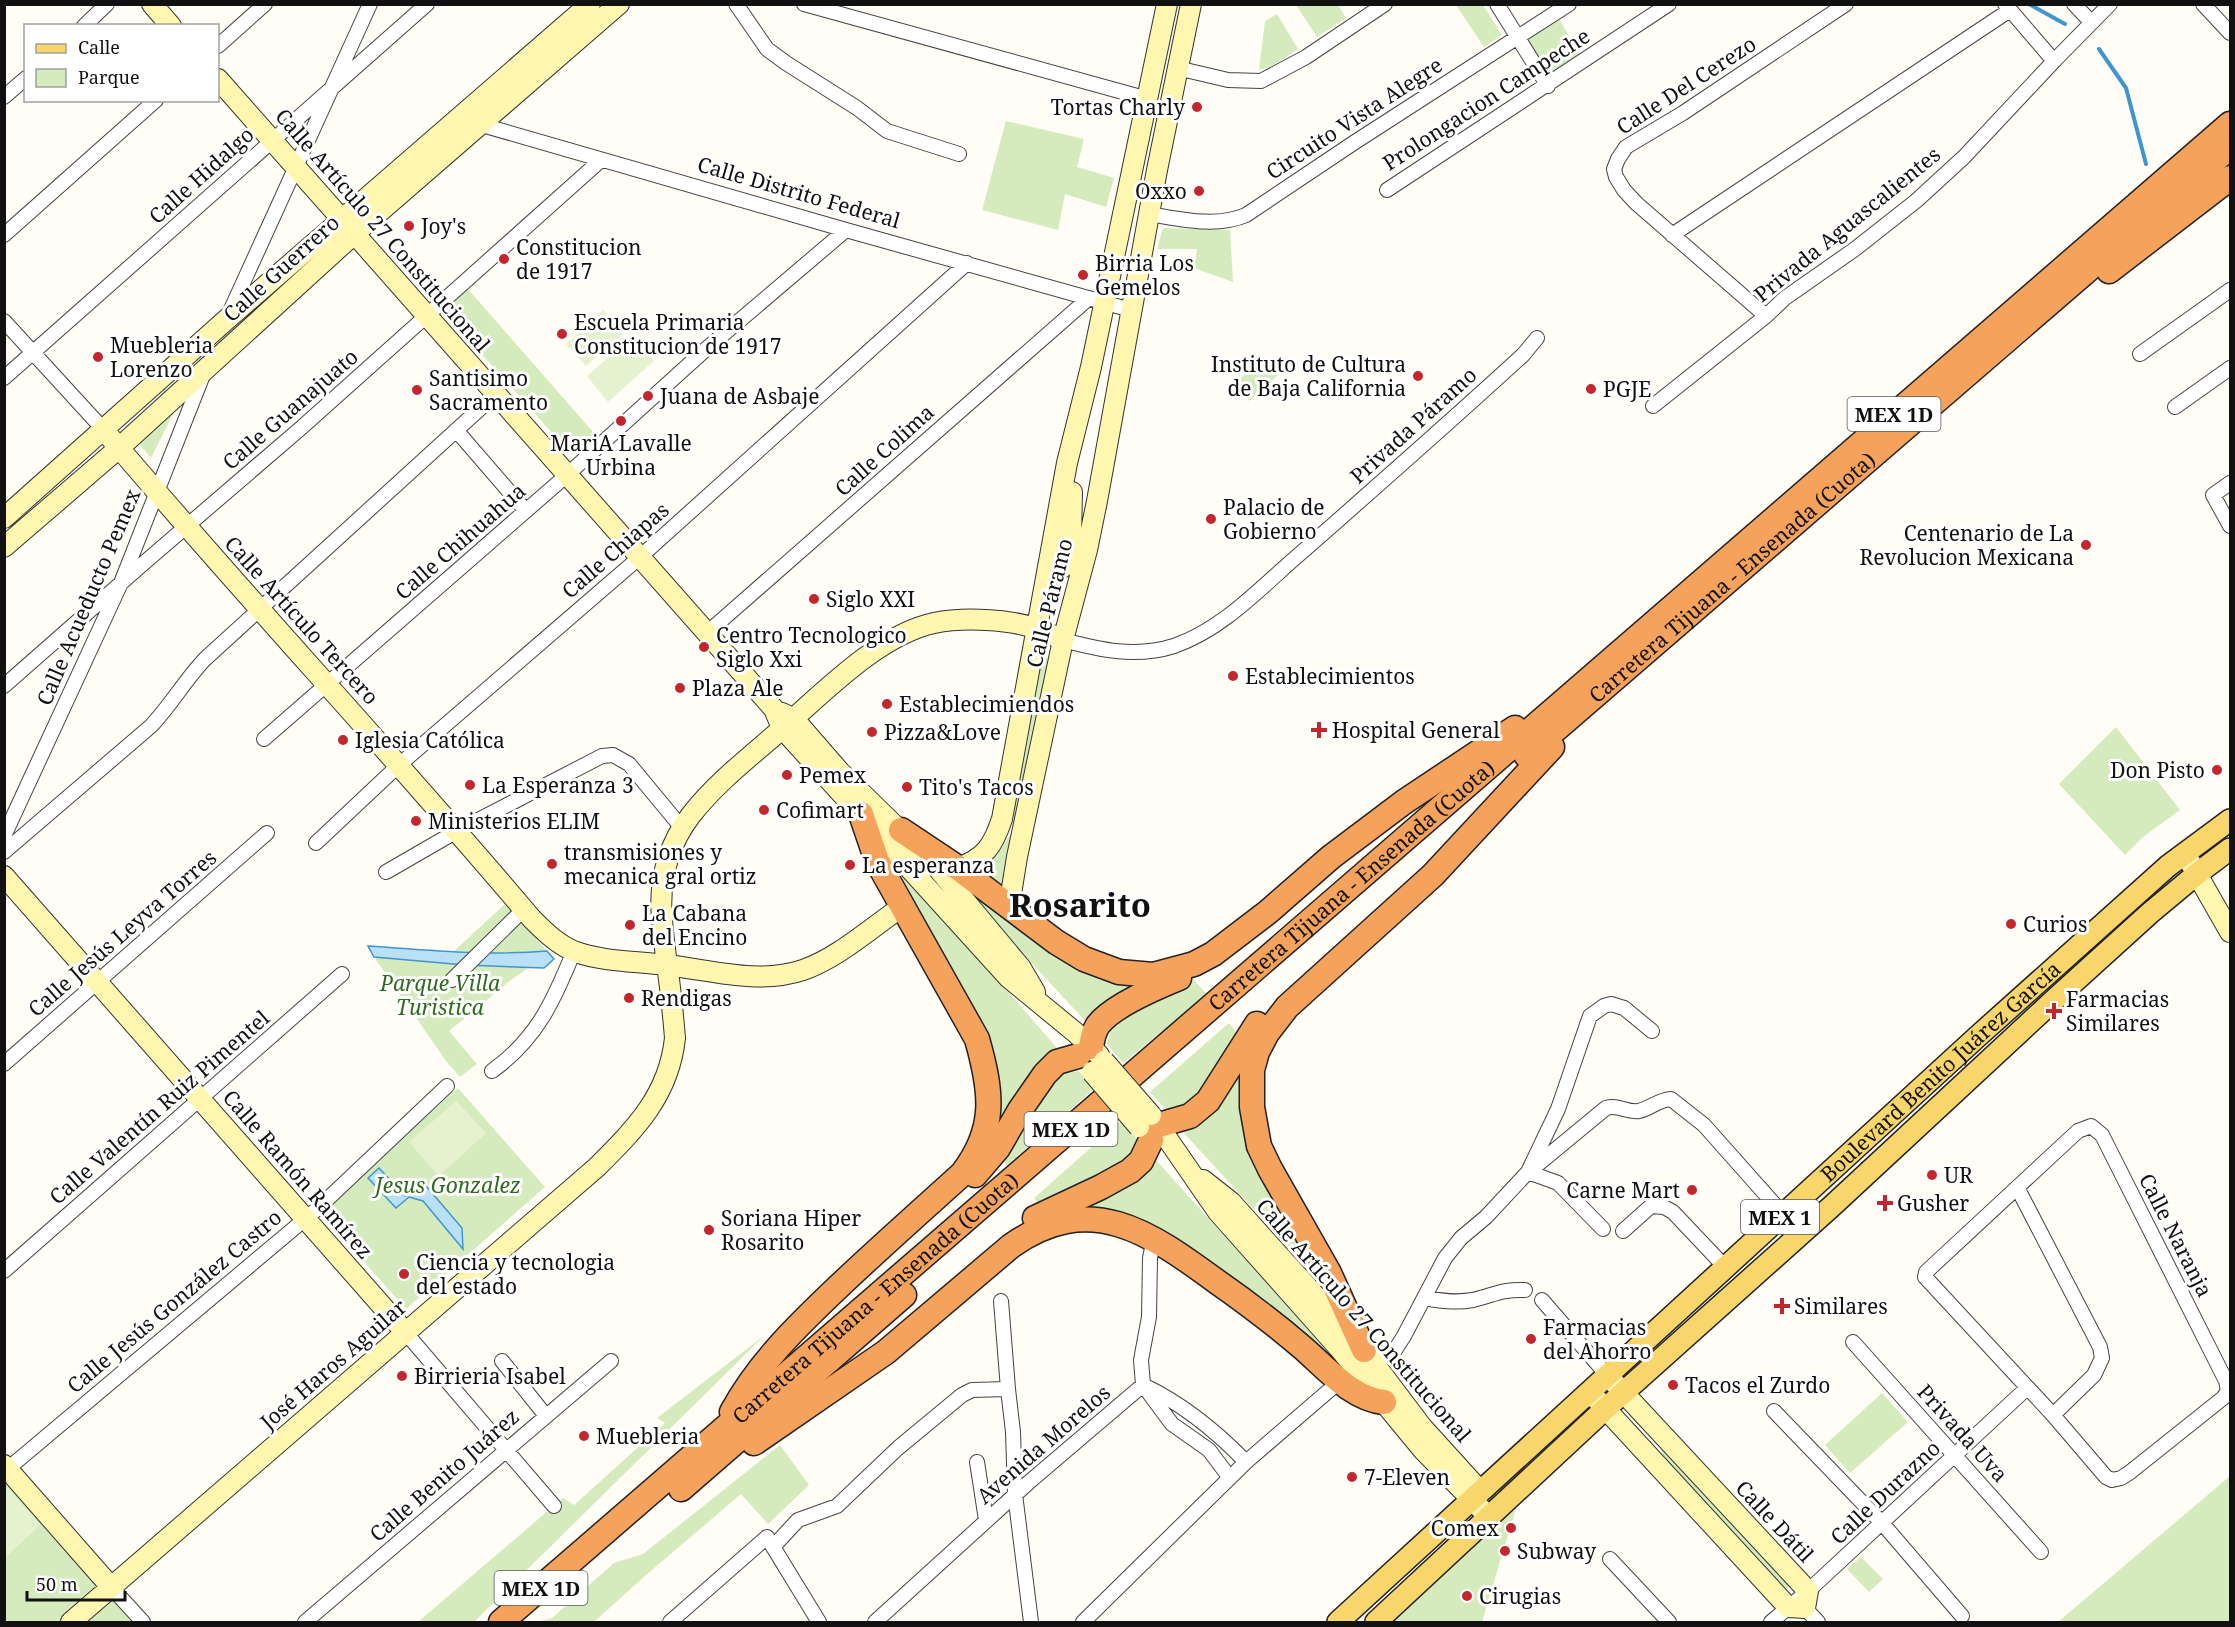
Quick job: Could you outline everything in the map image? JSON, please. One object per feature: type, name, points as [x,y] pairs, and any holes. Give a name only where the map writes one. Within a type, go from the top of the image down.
[{"type":"highway","name":"Carretera Tijuana - Ensenada (Cuota)","points":[[526,1623],[705,1470],[1505,773],[1565,712],[2230,124]]},
{"type":"highway","name":"Carretera Tijuana - Ensenada (Cuota)","points":[[501,1623],[722,1430],[1565,712],[1850,475],[2230,147]]},
{"type":"highway","points":[[2061,294],[2116,267],[2230,178]]},
{"type":"highway","points":[[901,830],[957,867],[1056,942],[1084,959],[1119,972],[1153,975],[1171,972],[1213,954],[1268,912],[1331,857],[1404,802],[1508,733],[1534,717],[1565,712]]},
{"type":"highway","points":[[1369,1357],[1329,1273],[1259,1146],[1252,1107],[1252,1070],[1257,1052],[1266,1033],[1287,1007],[1433,875],[1541,760],[1565,712]]},
{"type":"highway","points":[[769,1358],[804,1331],[981,1169],[998,1148],[1020,1110],[1057,1062],[1091,1059],[1098,1025],[1111,1013],[1199,969],[1227,952],[1363,842],[1404,802]]},
{"type":"highway","points":[[722,1430],[738,1401],[769,1358],[853,1272],[962,1174],[976,1156],[987,1127],[989,1092],[986,1069],[977,1039],[877,861],[861,814]]},
{"type":"highway","points":[[839,1384],[875,1348],[1002,1240],[1024,1224],[1130,1171],[1141,1161],[1150,1127],[1190,1116],[1202,1106],[1214,1093],[1269,1009],[1473,832]]},
{"type":"highway","points":[[705,1470],[745,1450],[917,1328],[1011,1246],[1040,1228],[1056,1223],[1106,1221],[1137,1229],[1154,1238],[1279,1327],[1340,1381],[1369,1399],[1384,1402]]},
{"type":"main road","points":[[152,4],[169,24]]},
{"type":"main road","name":"Calle Guerrero","points":[[4,547],[204,372],[348,227],[588,10],[620,4]]},
{"type":"main road","points":[[1097,300],[1148,99],[1167,4]]},
{"type":"main road","points":[[1131,310],[1191,4]]},
{"type":"main road","name":"Calle Guerrero","points":[[4,518],[226,320],[482,125],[588,10]]},
{"type":"main road","name":"Calle Artículo 27 Constitucional","points":[[219,80],[788,724],[861,814],[1010,978],[1044,1007],[1187,1167],[1218,1212],[1338,1347],[1430,1457],[1494,1514]]},
{"type":"main road","name":"Calle Páramo","points":[[957,867],[970,863],[983,855],[991,846],[1002,819],[1097,300]]},
{"type":"main road","name":"Calle Páramo","points":[[1012,908],[1011,894],[1017,857],[1063,640],[1098,501],[1131,310]]},
{"type":"main road","name":"Calle Artículo Tercero","points":[[103,429],[550,937],[574,951],[600,959],[754,976],[802,970],[828,958],[903,906]]},
{"type":"main road","points":[[1046,579],[1087,550],[1071,539],[1073,501],[1067,462]]},
{"type":"main road","name":"José Haros Aguilar","points":[[71,1623],[597,1167],[627,1138],[649,1111],[665,1082],[673,1056],[675,1038],[661,921],[661,889],[668,858],[682,828],[705,798],[853,668],[908,632],[934,623],[954,620],[1002,622],[1036,628],[1063,640]]},
{"type":"main road","name":"Calle Artículo 27 Constitucional","points":[[788,724],[935,865],[1014,960],[1044,1007]]},
{"type":"main road","name":"Boulevard Benito Juárez García","points":[[1338,1623],[1725,1267],[2184,852],[2230,820]]},
{"type":"main road","name":"Boulevard Benito Juárez García","points":[[1376,1623],[1605,1409],[1832,1206],[2053,1001],[2198,873],[2230,849]]},
{"type":"main road","points":[[2184,852],[2230,932]]},
{"type":"main road","name":"Calle Ramón Ramírez","points":[[4,876],[405,1332]]},
{"type":"main road","name":"Calle Artículo 27 Constitucional","points":[[1187,1167],[1231,1202],[1369,1357],[1476,1496]]},
{"type":"main road","name":"Calle Dátil","points":[[1608,1376],[1668,1442],[1805,1607]]},
{"type":"main road","points":[[1590,1392],[1650,1458],[1805,1607]]},
{"type":"main road","points":[[1650,1458],[1668,1442]]},
{"type":"main road","points":[[6,1468],[111,1587]]},
{"type":"street","points":[[86,24],[107,4]]},
{"type":"street","points":[[219,45],[266,4]]},
{"type":"street","points":[[226,320],[370,4]]},
{"type":"street","name":"Calle Hidalgo","points":[[4,378],[427,4]]},
{"type":"street","points":[[736,4],[767,49],[799,72],[857,108],[887,131],[959,154]]},
{"type":"street","points":[[804,4],[1148,99]]},
{"type":"street","points":[[1178,68],[1228,80],[1261,81],[1306,57],[1385,4]]},
{"type":"street","points":[[1497,4],[1548,86]]},
{"type":"street","name":"Circuito Vista Alegre","points":[[1149,214],[1218,222],[1234,220],[1246,215],[1569,4]]},
{"type":"street","name":"Prolongacion Campeche","points":[[1387,190],[1548,86],[1669,4]]},
{"type":"street","name":"Calle Del Cerezo","points":[[1766,316],[1636,203],[1616,177],[1614,169],[1626,147],[1683,113],[1846,4]]},
{"type":"street","points":[[2074,4],[2091,22]]},
{"type":"street","name":"Privada Aguascalientes","points":[[1653,406],[1766,316],[1785,298],[1855,249],[1916,201],[1964,157],[2110,4]]},
{"type":"street","points":[[2203,4],[2230,33]]},
{"type":"street","points":[[1672,235],[2007,7],[2054,61]]},
{"type":"street","points":[[4,97],[24,80]]},
{"type":"street","points":[[4,236],[154,102]]},
{"type":"street","name":"Calle Distrito Federal","points":[[482,125],[1131,310]]},
{"type":"street","name":"Calle Guanajuato","points":[[4,686],[188,527],[601,160]]},
{"type":"street","name":"Calle Chihuahua","points":[[264,739],[567,475],[706,349],[846,230]]},
{"type":"street","name":"Calle Chiapas","points":[[316,843],[399,765],[640,557],[967,263]]},
{"type":"street","points":[[2140,354],[2230,290]]},
{"type":"street","name":"Calle Colima","points":[[707,633],[1097,300]]},
{"type":"street","name":"Calle Artículo Tercero","points":[[4,321],[103,429]]},
{"type":"street","name":"Privada Páramo","points":[[1063,640],[1105,651],[1138,652],[1176,645],[1209,628],[1234,612],[1518,360],[1537,338]]},
{"type":"street","points":[[2175,407],[2230,368]]},
{"type":"street","name":"Calle Acueducto Pemex","points":[[4,836],[121,583],[204,372]]},
{"type":"street","points":[[4,852],[151,726],[167,710],[193,672],[205,659],[496,394]]},
{"type":"street","points":[[456,430],[526,511]]},
{"type":"street","points":[[2230,483],[2213,495],[2230,526]]},
{"type":"street","points":[[386,872],[457,831],[595,759],[608,755],[622,759],[629,764],[682,828]]},
{"type":"street","name":"Calle Jesús Leyva Torres","points":[[4,1064],[99,983],[267,833]]},
{"type":"street","points":[[452,980],[524,909]]},
{"type":"street","points":[[492,1071],[505,1061],[538,1026],[556,994],[574,951]]},
{"type":"street","name":"Calle Valentín Ruiz Pimentel","points":[[4,1271],[342,974]]},
{"type":"street","points":[[1528,1172],[1558,1109],[1590,1016],[1611,1004],[1624,1008],[1652,1031]]},
{"type":"street","name":"Calle Jesús González Castro","points":[[6,1468],[305,1219],[447,1086]]},
{"type":"street","points":[[1369,1357],[1395,1350],[1445,1258],[1461,1239],[1486,1217],[1528,1172],[1606,1108],[1614,1106],[1638,1111],[1657,1102],[1671,1100],[1704,1125],[1784,1214]]},
{"type":"street","name":"Calle Naranja","points":[[2091,1126],[2102,1135],[2226,1381],[2228,1391],[2223,1398],[2128,1473],[2112,1480],[2106,1477],[2053,1415],[2026,1389],[1925,1277],[1926,1272],[2078,1131],[2091,1126]]},
{"type":"street","points":[[1528,1172],[1557,1183],[1603,1229]]},
{"type":"street","points":[[2018,1189],[2100,1347],[2102,1358],[2094,1375],[2053,1415]]},
{"type":"street","points":[[1623,1231],[1651,1206],[1664,1207],[1673,1212],[1725,1267]]},
{"type":"street","points":[[1154,1238],[1150,1258],[1149,1317],[1142,1360],[1143,1385],[1172,1424],[1209,1450],[1230,1478]]},
{"type":"street","points":[[1424,1298],[1458,1302],[1473,1300],[1507,1289],[1525,1290]]},
{"type":"street","points":[[1542,1300],[1608,1376]]},
{"type":"street","points":[[1001,1301],[1013,1432],[1015,1494],[1031,1623]]},
{"type":"street","name":"Calle Ramón Ramírez","points":[[405,1332],[554,1506]]},
{"type":"street","name":"Privada Uva","points":[[1853,1342],[2041,1552]]},
{"type":"street","points":[[502,1361],[546,1416]]},
{"type":"street","name":"Calle Benito Juárez","points":[[305,1623],[505,1449],[611,1361]]},
{"type":"street","points":[[1083,1623],[1246,1462],[1340,1381]]},
{"type":"street","name":"Avenida Morelos","points":[[875,1623],[1015,1494],[1143,1385],[1165,1395],[1229,1444],[1246,1462]]},
{"type":"street","points":[[670,1623],[798,1520],[837,1506],[898,1448],[962,1395],[972,1390],[1008,1389]]},
{"type":"street","name":"Calle Durazno","points":[[1771,1623],[1805,1607],[1882,1523],[2026,1389]]},
{"type":"street","points":[[1774,1411],[1882,1523],[1962,1616]]},
{"type":"street","points":[[977,1462],[986,1520]]},
{"type":"street","points":[[770,1542],[819,1623]]},
{"type":"street","points":[[1610,1559],[1669,1623]]},
{"type":"street","points":[[111,1587],[143,1623]]},
{"type":"green space","points":[[1296,5],[1338,5],[1346,18],[1317,37]]},
{"type":"green space","points":[[1456,5],[1483,5],[1502,35],[1484,47]]},
{"type":"green space","points":[[1277,14],[1298,49],[1274,65],[1259,70],[1265,21]]},
{"type":"green space","points":[[1559,19],[1581,56],[1546,76],[1524,41]]},
{"type":"green space","points":[[1006,121],[1084,139],[1077,167],[1114,178],[1106,207],[1065,194],[1058,230],[982,210]]},
{"type":"green space","points":[[1163,228],[1230,230],[1233,282],[1194,268],[1197,249],[1157,249]]},
{"type":"green space","points":[[468,289],[594,433],[571,454],[443,311]]},
{"type":"green space","points":[[603,310],[623,334],[586,366],[566,344]]},
{"type":"green space","points":[[633,336],[654,361],[608,402],[587,376]]},
{"type":"green space","points":[[1263,358],[1279,374],[1249,401],[1234,384]]},
{"type":"green space","points":[[179,402],[151,458],[136,440]]},
{"type":"green space","points":[[1041,656],[1048,658],[1018,819],[1014,818],[1016,795]]},
{"type":"green space","points":[[2116,727],[2180,810],[2143,837],[2125,855],[2059,784]]},
{"type":"green space","points":[[1009,836],[1014,838],[1006,892],[978,871],[997,856]]},
{"type":"green space","points":[[878,841],[1062,1054],[997,1137],[999,1118]]},
{"type":"green space","points":[[951,869],[1138,982],[1089,1025],[1014,944]]},
{"type":"green space","name":"Parque Villa Turistica","points":[[506,903],[547,951],[519,953],[454,951]]},
{"type":"green space","name":"Parque Villa Turistica","points":[[374,957],[465,965],[531,966],[449,1031],[477,1064],[460,1077],[446,1061]]},
{"type":"green space","points":[[1194,980],[1207,995],[1123,1063],[1107,1044],[1112,1026],[1156,995]]},
{"type":"green space","points":[[1229,1023],[1239,1036],[1205,1089],[1187,1105],[1168,1112],[1150,1092]]},
{"type":"green space","points":[[1246,1047],[1240,1102],[1243,1127],[1250,1152],[1273,1203],[1332,1295],[1183,1132],[1196,1125]]},
{"type":"green space","points":[[1079,1071],[1094,1089],[1007,1165],[998,1155],[1060,1074]]},
{"type":"green space","name":"Jesus Gonzalez","points":[[458,1088],[545,1187],[406,1309],[320,1212]]},
{"type":"green space","points":[[456,1101],[486,1133],[439,1176],[409,1142]]},
{"type":"green space","points":[[1121,1121],[1137,1139],[1134,1156],[1042,1208],[1034,1198]]},
{"type":"green space","points":[[1156,1160],[1358,1385],[1164,1239],[1051,1214],[1142,1176]]},
{"type":"green space","points":[[765,1335],[474,1622],[418,1622],[563,1498],[574,1505],[665,1423],[657,1418]]},
{"type":"green space","points":[[1882,1393],[1908,1422],[1850,1473],[1825,1445]]},
{"type":"green space","points":[[780,1445],[809,1485],[768,1524],[741,1494],[594,1622],[537,1622],[552,1618],[614,1563],[643,1554]]},
{"type":"green space","points":[[1666,1447],[1791,1582],[1788,1588],[1783,1590],[1663,1459],[1662,1451]]},
{"type":"green space","points":[[2230,1476],[2230,1622],[2058,1622]]},
{"type":"green space","points":[[4,1480],[135,1622],[5,1622]]},
{"type":"green space","points":[[1523,1485],[1482,1622],[1384,1622]]},
{"type":"green space","points":[[8,1488],[40,1525],[5,1558],[5,1491]]},
{"type":"green space","points":[[1861,1557],[1883,1579],[1869,1592],[1847,1569]]},
{"type":"water","points":[[368,946],[480,953],[547,951],[554,959],[544,968],[465,965],[374,957]]},
{"type":"water","points":[[379,1168],[405,1196],[421,1180],[462,1228],[463,1249],[423,1201],[409,1197],[396,1208],[368,1178]]},
{"type":"waterway","points":[[2029,4],[2065,24]]},
{"type":"waterway","points":[[2099,49],[2126,88],[2146,164]]},
{"type":"place","name":"Tortas Charly","points":[[1197,107]]},
{"type":"place","name":"Oxxo","points":[[1199,191]]},
{"type":"place","name":"Joy's","points":[[409,226]]},
{"type":"place","name":"Constitucion de 1917","points":[[504,259]]},
{"type":"place","name":"Birria Los Gemelos","points":[[1083,275]]},
{"type":"place","name":"Escuela Primaria Constitucion de 1917","points":[[562,334]]},
{"type":"place","name":"Muebleria Lorenzo","points":[[98,357]]},
{"type":"place","name":"Instituto de Cultura de Baja California","points":[[1418,376]]},
{"type":"place","name":"PGJE","points":[[1591,389]]},
{"type":"place","name":"Santisimo Sacramento","points":[[417,390]]},
{"type":"place","name":"Juana de Asbaje","points":[[648,396]]},
{"type":"place","name":"MariA Lavalle Urbina","points":[[621,421]]},
{"type":"place","name":"Palacio de Gobierno","points":[[1211,519]]},
{"type":"place","name":"Centenario de La Revolucion Mexicana","points":[[2086,545]]},
{"type":"place","name":"Siglo XXI","points":[[814,599]]},
{"type":"place","name":"Centro Tecnologico Siglo Xxi","points":[[704,647]]},
{"type":"place","name":"Establecimientos","points":[[1233,676]]},
{"type":"place","name":"Plaza Ale","points":[[680,688]]},
{"type":"place","name":"Establecimiendos","points":[[887,704]]},
{"type":"place","name":"Hospital General","points":[[1319,730]]},
{"type":"place","name":"Pizza&Love","points":[[872,732]]},
{"type":"place","name":"Iglesia Católica","points":[[343,740]]},
{"type":"place","name":"Don Pisto","points":[[2217,770]]},
{"type":"place","name":"Pemex","points":[[787,775]]},
{"type":"place","name":"La Esperanza 3","points":[[470,785]]},
{"type":"place","name":"Tito's Tacos","points":[[907,787]]},
{"type":"place","name":"Cofimart","points":[[764,810]]},
{"type":"place","name":"Ministerios ELIM","points":[[416,821]]},
{"type":"place","name":"transmisiones y mecanica gral ortiz","points":[[552,864]]},
{"type":"place","name":"La esperanza","points":[[850,865]]},
{"type":"place","name":"Curios","points":[[2011,924]]},
{"type":"place","name":"La Cabana del Encino","points":[[630,925]]},
{"type":"place","name":"Rendigas","points":[[629,998]]},
{"type":"place","name":"Farmacias Similares","points":[[2054,1011]]},
{"type":"place","name":"UR","points":[[1932,1175]]},
{"type":"place","name":"Carne Mart","points":[[1692,1190]]},
{"type":"place","name":"Gusher","points":[[1885,1203]]},
{"type":"place","name":"Soriana Hiper Rosarito","points":[[709,1230]]},
{"type":"place","name":"Ciencia y tecnologia del estado","points":[[404,1274]]},
{"type":"place","name":"Similares","points":[[1782,1306]]},
{"type":"place","name":"Farmacias del Ahorro","points":[[1531,1339]]},
{"type":"place","name":"Birrieria Isabel","points":[[402,1376]]},
{"type":"place","name":"Tacos el Zurdo","points":[[1673,1385]]},
{"type":"place","name":"Muebleria","points":[[584,1436]]},
{"type":"place","name":"7-Eleven","points":[[1352,1477]]},
{"type":"place","name":"Comex","points":[[1511,1528]]},
{"type":"place","name":"Subway","points":[[1505,1551]]},
{"type":"place","name":"Cirugias","points":[[1467,1596]]},
{"type":"district","name":"Rosarito","points":[[1080,904]]}]
